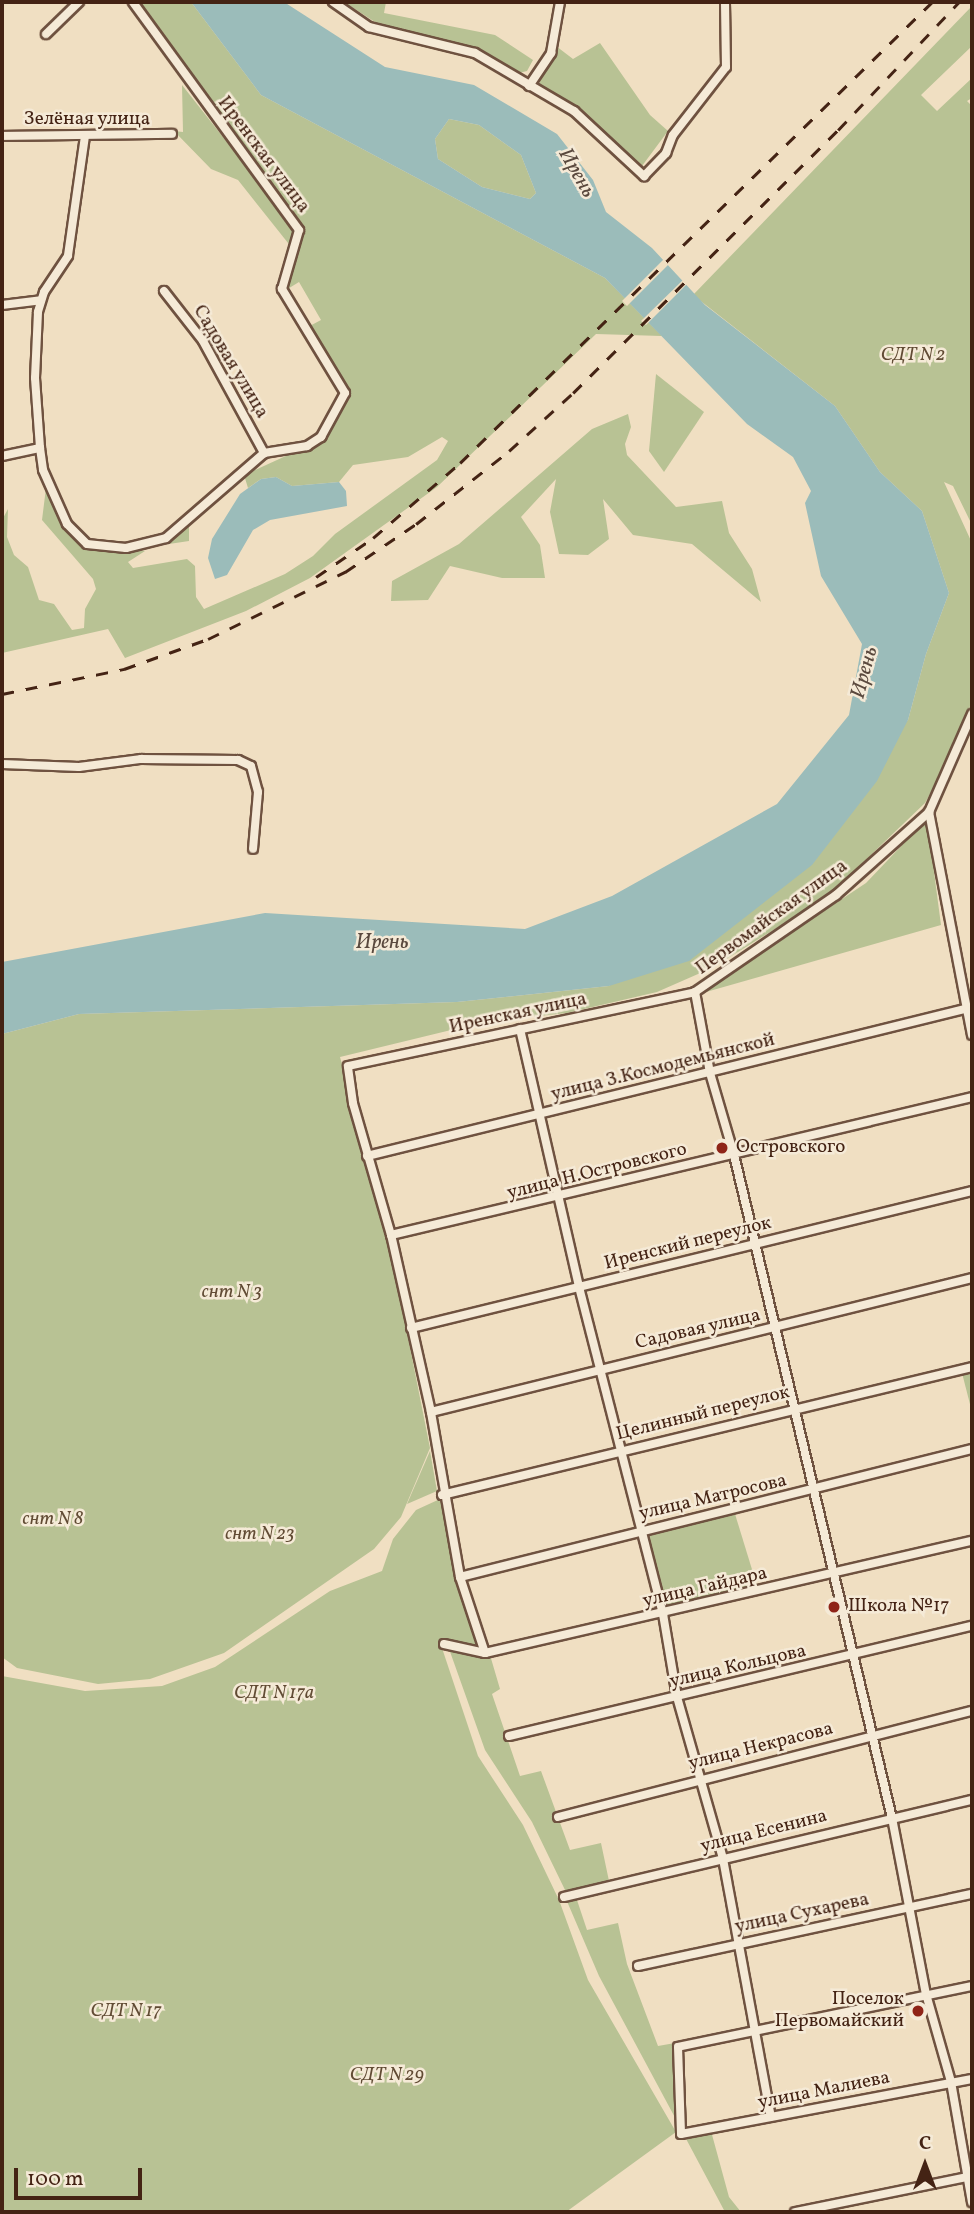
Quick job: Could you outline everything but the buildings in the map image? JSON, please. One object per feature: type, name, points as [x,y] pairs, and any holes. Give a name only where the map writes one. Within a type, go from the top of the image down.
[{"type":"street","points":[[46,34],[79,2]]},
{"type":"street","name":"Иренская улица","points":[[133,2],[299,230],[282,289],[336,373],[345,393],[321,438],[307,446],[264,453]]},
{"type":"street","points":[[333,2],[369,27],[475,53],[575,111],[644,176],[666,153],[673,135],[726,66],[725,2]]},
{"type":"street","points":[[528,86],[551,52],[560,2]]},
{"type":"street","name":"Зелёная улица","points":[[2,136],[172,134]]},
{"type":"street","points":[[85,135],[68,256],[41,300],[35,378],[43,470],[67,524],[87,544],[126,548],[166,538],[264,453]]},
{"type":"street","name":"Садовая улица","points":[[164,291],[203,341],[264,453]]},
{"type":"street","points":[[2,305],[41,300]]},
{"type":"street","points":[[2,456],[40,448]]},
{"type":"street","name":"Первомайская улица","points":[[695,992],[836,895],[929,812],[972,714]]},
{"type":"street","points":[[2,764],[79,767],[141,760],[229,760],[251,766],[255,780],[253,849]]},
{"type":"street","points":[[929,812],[972,1035]]},
{"type":"street","points":[[695,992],[710,1073],[734,1155],[773,1329],[873,1735],[912,1906],[926,1994],[951,2082],[970,2176],[972,2202]]},
{"type":"street","name":"Иренская улица","points":[[367,1156],[348,1066],[695,992]]},
{"type":"street","name":"улица З.Космодемьянской","points":[[367,1156],[965,1009]]},
{"type":"street","points":[[520,1029],[561,1198],[579,1287],[622,1451],[639,1531],[663,1614],[677,1697],[723,1859],[771,2117]]},
{"type":"street","name":"улица Н.Островского","points":[[391,1235],[561,1198],[972,1097]]},
{"type":"street","points":[[367,1156],[391,1235],[431,1412],[442,1495],[460,1577],[485,1653]]},
{"type":"street","name":"Иренский переулок","points":[[411,1328],[972,1191]]},
{"type":"street","name":"Садовая улица","points":[[431,1412],[972,1278]]},
{"type":"street","name":"Целинный переулок","points":[[442,1495],[793,1408],[972,1367]]},
{"type":"street","name":"улица Матросова","points":[[460,1577],[639,1531],[814,1491],[972,1449]]},
{"type":"street","name":"улица Гайдара","points":[[444,1644],[485,1653],[972,1541]]},
{"type":"street","name":"улица Кольцова","points":[[509,1736],[853,1657],[972,1626]]},
{"type":"street","name":"улица Некрасова","points":[[558,1817],[701,1778],[972,1711]]},
{"type":"street","name":"улица Есенина","points":[[564,1897],[972,1800]]},
{"type":"street","name":"улица Сухарева","points":[[638,1966],[972,1894]]},
{"type":"street","points":[[755,2032],[972,1986]]},
{"type":"street","name":"улица Малиева","points":[[755,2032],[678,2047],[681,2134],[972,2078]]},
{"type":"street","points":[[796,2212],[970,2176]]},
{"type":"green space","points":[[133,2],[191,2],[261,95],[605,278],[662,336],[596,334],[437,487],[310,578],[246,611],[125,658],[108,629],[2,653],[2,520],[8,509],[7,537],[14,555],[28,567],[39,600],[54,604],[72,630],[84,628],[85,609],[96,589],[93,579],[42,520],[46,488],[65,527],[83,547],[145,551],[128,562],[133,568],[187,559],[195,566],[196,597],[204,609],[285,574],[313,556],[335,534],[437,460],[448,441],[442,437],[408,457],[353,465],[339,482],[292,486],[276,477],[261,479],[248,488],[244,475],[323,439],[340,416],[347,393],[306,328],[321,320],[299,282],[286,290],[302,230]]},
{"type":"green space","points":[[344,2],[386,2],[384,13],[495,35],[533,60],[527,71],[519,73],[478,49],[375,22]]},
{"type":"green space","points":[[972,6],[972,46],[921,95],[937,111],[972,78],[972,98],[967,101],[972,106],[972,525],[953,486],[944,482],[972,543],[972,700],[957,746],[925,803],[828,896],[714,967],[657,992],[567,1013],[484,1022],[340,1057],[388,1237],[430,1448],[401,1517],[374,1549],[224,1653],[150,1679],[98,1684],[17,1668],[2,1657],[2,1034],[79,1014],[457,1002],[609,986],[908,720],[926,654],[949,593],[922,511],[880,472],[835,406],[693,295]]},
{"type":"green space","points":[[600,43],[650,115],[668,131],[642,166],[581,109],[539,84],[556,46],[573,59]]},
{"type":"green space","points":[[182,85],[296,230],[292,248],[238,180],[211,169],[174,131],[183,132]]},
{"type":"green space","points":[[449,119],[479,125],[521,155],[536,193],[530,199],[482,187],[438,159],[435,139]]},
{"type":"green space","points":[[656,374],[704,412],[664,472],[649,451]]},
{"type":"green space","points":[[628,414],[631,427],[625,444],[627,455],[676,507],[722,501],[729,533],[752,569],[761,602],[692,544],[633,535],[603,499],[609,539],[588,555],[559,554],[550,512],[556,479],[521,517],[540,545],[545,578],[502,578],[450,566],[428,600],[391,601],[392,581],[459,544],[592,429]]},
{"type":"green space","points":[[189,526],[189,541],[169,544],[172,541]]},
{"type":"green space","points":[[927,819],[941,925],[699,994],[866,883]]},
{"type":"green space","points":[[972,1370],[972,1412],[962,1373]]},
{"type":"green space","points":[[430,1451],[437,1491],[407,1504]]},
{"type":"green space","points":[[440,1499],[479,1648],[441,1641],[442,1648],[478,1756],[523,1825],[559,1900],[588,1980],[676,2132],[566,2212],[2,2212],[2,1676],[85,1691],[162,1686],[215,1667],[330,1591],[382,1571],[393,1539],[416,1510]]},
{"type":"green space","points":[[735,1514],[758,1589],[665,1611],[643,1533]]},
{"type":"green space","points":[[448,1646],[490,1655],[500,1689],[492,1694],[520,1776],[541,1771],[570,1850],[601,1843],[609,1881],[566,1892],[532,1822],[485,1750]]},
{"type":"green space","points":[[576,1897],[587,1930],[618,1923],[627,1964],[658,2046],[675,2043],[679,2125],[599,1976],[566,1899]]},
{"type":"green space","points":[[711,2131],[729,2197],[741,2212],[725,2212],[684,2135]]},
{"type":"water","name":"Ирень","points":[[191,2],[284,2],[385,67],[474,85],[557,134],[593,180],[606,212],[652,248],[705,305],[835,406],[880,472],[922,511],[949,593],[926,654],[908,720],[877,781],[812,865],[689,961],[609,986],[457,1002],[79,1014],[2,1034],[2,962],[265,913],[525,929],[612,896],[777,804],[849,715],[862,644],[821,576],[805,503],[811,491],[793,457],[747,424],[605,278],[261,95]],"holes":[[[449,119],[479,125],[521,155],[536,193],[530,199],[482,187],[438,159],[435,139]]]},
{"type":"water","points":[[276,477],[292,486],[339,482],[346,491],[347,506],[270,520],[253,530],[227,575],[215,579],[208,558],[212,539],[240,494],[261,479]]},
{"type":"pier","points":[[665,258],[670,263],[627,306],[622,301]]},
{"type":"pier","points":[[684,279],[688,283],[646,325],[641,321]]},
{"type":"railway","points":[[316,577],[373,538],[460,463],[932,2]]},
{"type":"railway","points":[[2,694],[124,669],[208,639],[345,572],[416,524],[509,451],[573,393],[838,130],[959,2]]},
{"type":"place","name":"Островского","points":[[722,1148]]},
{"type":"place","name":"Школа №17","points":[[834,1607]]},
{"type":"place","name":"Поселок Первомайский","points":[[918,2011]]},
{"type":"park label","name":"СДТ N 2","points":[[913,356]]},
{"type":"park label","name":"снт N 3","points":[[232,1293]]},
{"type":"park label","name":"снт N 8","points":[[53,1520]]},
{"type":"park label","name":"снт N 23","points":[[260,1535]]},
{"type":"park label","name":"СДТ N 17а","points":[[274,1694]]},
{"type":"park label","name":"СДТ N 17","points":[[126,2012]]},
{"type":"park label","name":"СДТ N 29","points":[[387,2076]]}]
